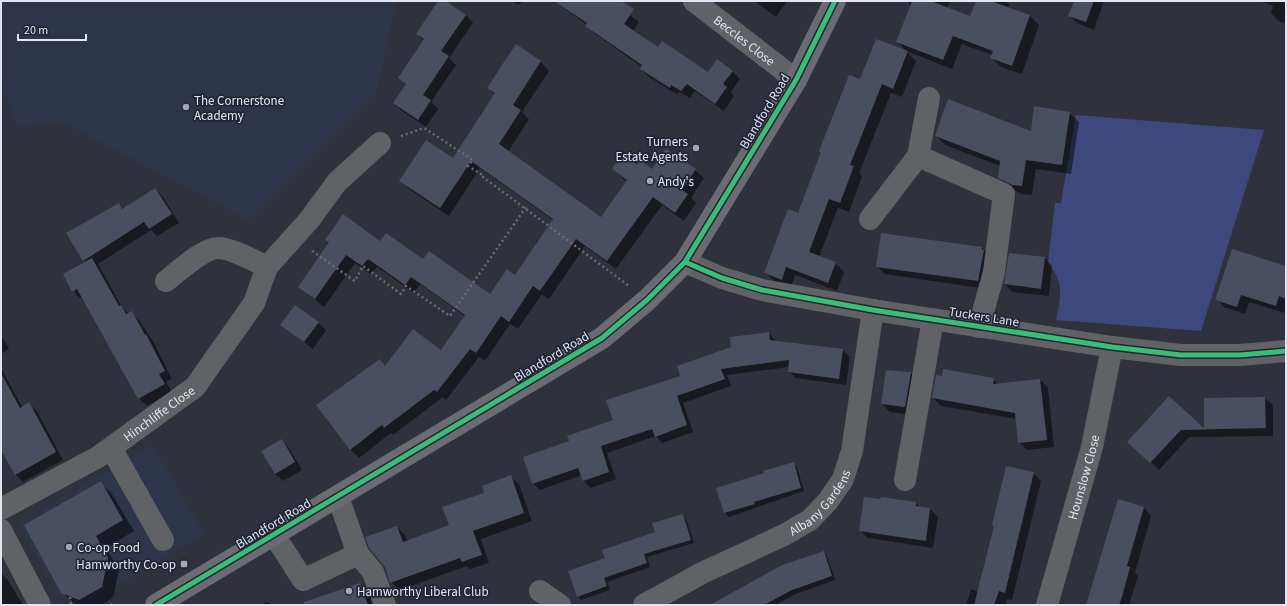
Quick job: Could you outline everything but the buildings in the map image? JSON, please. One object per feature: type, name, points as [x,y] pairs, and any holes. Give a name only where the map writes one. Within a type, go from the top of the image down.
[{"type":"main road","name":"Blandford Road","points":[[156,605],[602,338],[647,300],[685,262],[796,80],[835,1]]},
{"type":"street","name":"Beccles Close","points":[[694,1],[796,80]]},
{"type":"street","points":[[870,219],[918,156],[929,98]]},
{"type":"street","name":"Hinchliffe Close","points":[[1,509],[98,458],[195,387],[254,303],[267,267],[310,220],[337,182],[380,143]]},
{"type":"street","points":[[918,156],[1004,194],[994,272],[979,326]]},
{"type":"street","points":[[166,281],[206,251],[218,248],[238,253],[267,267]]},
{"type":"street","name":"Tuckers Lane","points":[[685,262],[722,278],[762,290],[933,320],[1112,347],[1181,355],[1240,355],[1286,351]]},
{"type":"street","name":"Albany Gardens","points":[[644,605],[702,574],[784,535],[810,520],[828,502],[843,479],[852,451],[873,310]]},
{"type":"street","points":[[905,480],[933,320]]},
{"type":"street","name":"Hounslow Close","points":[[1047,605],[1092,447],[1112,347]]},
{"type":"street","points":[[111,448],[162,540]]},
{"type":"street","points":[[338,496],[358,554],[373,572],[385,605]]},
{"type":"street","points":[[1,530],[40,605]]},
{"type":"street","points":[[274,535],[303,580],[358,554]]},
{"type":"street","points":[[540,591],[560,605]]},
{"type":"path","points":[[380,143],[424,128],[473,160],[468,166],[526,207],[647,300]]},
{"type":"path","points":[[294,238],[355,281],[363,266],[401,294],[406,286],[450,316],[526,207]]},
{"type":"path","points":[[70,597],[71,605]]},
{"type":"path","points":[[111,605],[114,603],[115,605]]},
{"type":"shaded area","name":"The Cornerstone Academy","points":[[1,1],[396,1],[377,92],[248,220],[62,122],[17,127],[1,79]]},
{"type":"shaded area","points":[[1076,115],[1264,130],[1201,331],[1056,320],[1060,290],[1057,277],[1048,263],[1055,203],[1061,203]]},
{"type":"shaded area","points":[[152,445],[205,534],[85,605],[59,596],[19,524]]},
{"type":"cycle path","points":[[156,605],[602,338],[647,300],[685,262],[796,80],[835,1]]},
{"type":"cycle path","points":[[685,262],[722,278],[762,290],[873,310],[1112,347],[1181,355],[1240,355],[1286,351]]},
{"type":"place","name":"The Cornerstone Academy","points":[[186,107]]},
{"type":"place","name":"Turners Estate Agents","points":[[696,148]]},
{"type":"place","name":"Andy's","points":[[650,181]]},
{"type":"place","name":"Co-op Food","points":[[69,547]]},
{"type":"place","name":"Hamworthy Co-op","points":[[184,564]]},
{"type":"place","name":"Hamworthy Liberal Club","points":[[349,591]]}]
